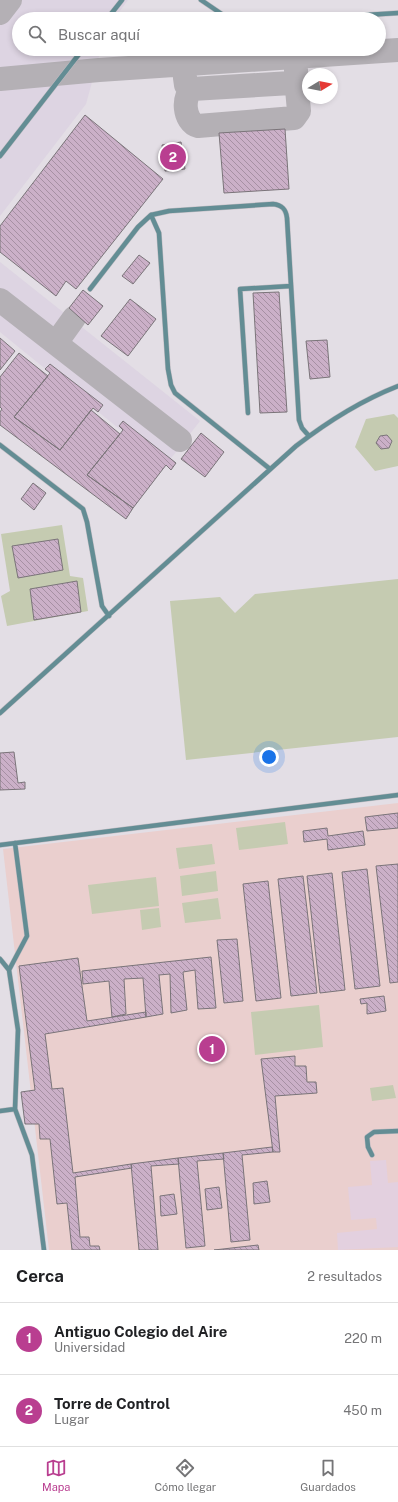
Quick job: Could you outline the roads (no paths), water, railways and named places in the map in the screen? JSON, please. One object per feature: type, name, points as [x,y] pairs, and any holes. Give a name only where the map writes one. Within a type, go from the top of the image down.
[{"type":"lane","points":[[113,12],[122,0]]},
{"type":"lane","points":[[200,0],[218,12]]},
{"type":"lane","points":[[386,14],[398,13]]},
{"type":"lane","points":[[0,156],[78,56]]},
{"type":"lane","points":[[90,289],[138,227],[151,215],[160,212],[273,204],[282,206],[287,218],[299,420],[302,428],[309,436]]},
{"type":"lane","points":[[151,215],[159,233],[168,369],[171,385],[175,393],[270,469]]},
{"type":"lane","points":[[248,414],[240,289],[291,286]]},
{"type":"lane","points":[[0,713],[270,469],[309,436],[367,400],[398,386]]},
{"type":"lane","points":[[0,445],[83,509],[87,522],[102,606],[109,616]]},
{"type":"lane","points":[[0,710],[6,709]]},
{"type":"lane","points":[[0,845],[398,795]]},
{"type":"lane","points":[[9,970],[27,936],[15,844]]},
{"type":"lane","points":[[0,959],[9,970],[18,1030],[15,1109],[32,1155],[44,1250]]},
{"type":"lane","points":[[0,1111],[15,1109]]},
{"type":"lane","points":[[372,1155],[368,1147],[367,1137],[374,1132],[398,1131]]},
{"type":"place","name":"Torre de Control","points":[[173,157]]},
{"type":"place","name":"Antiguo Colegio del Aire","points":[[212,1049]]}]
